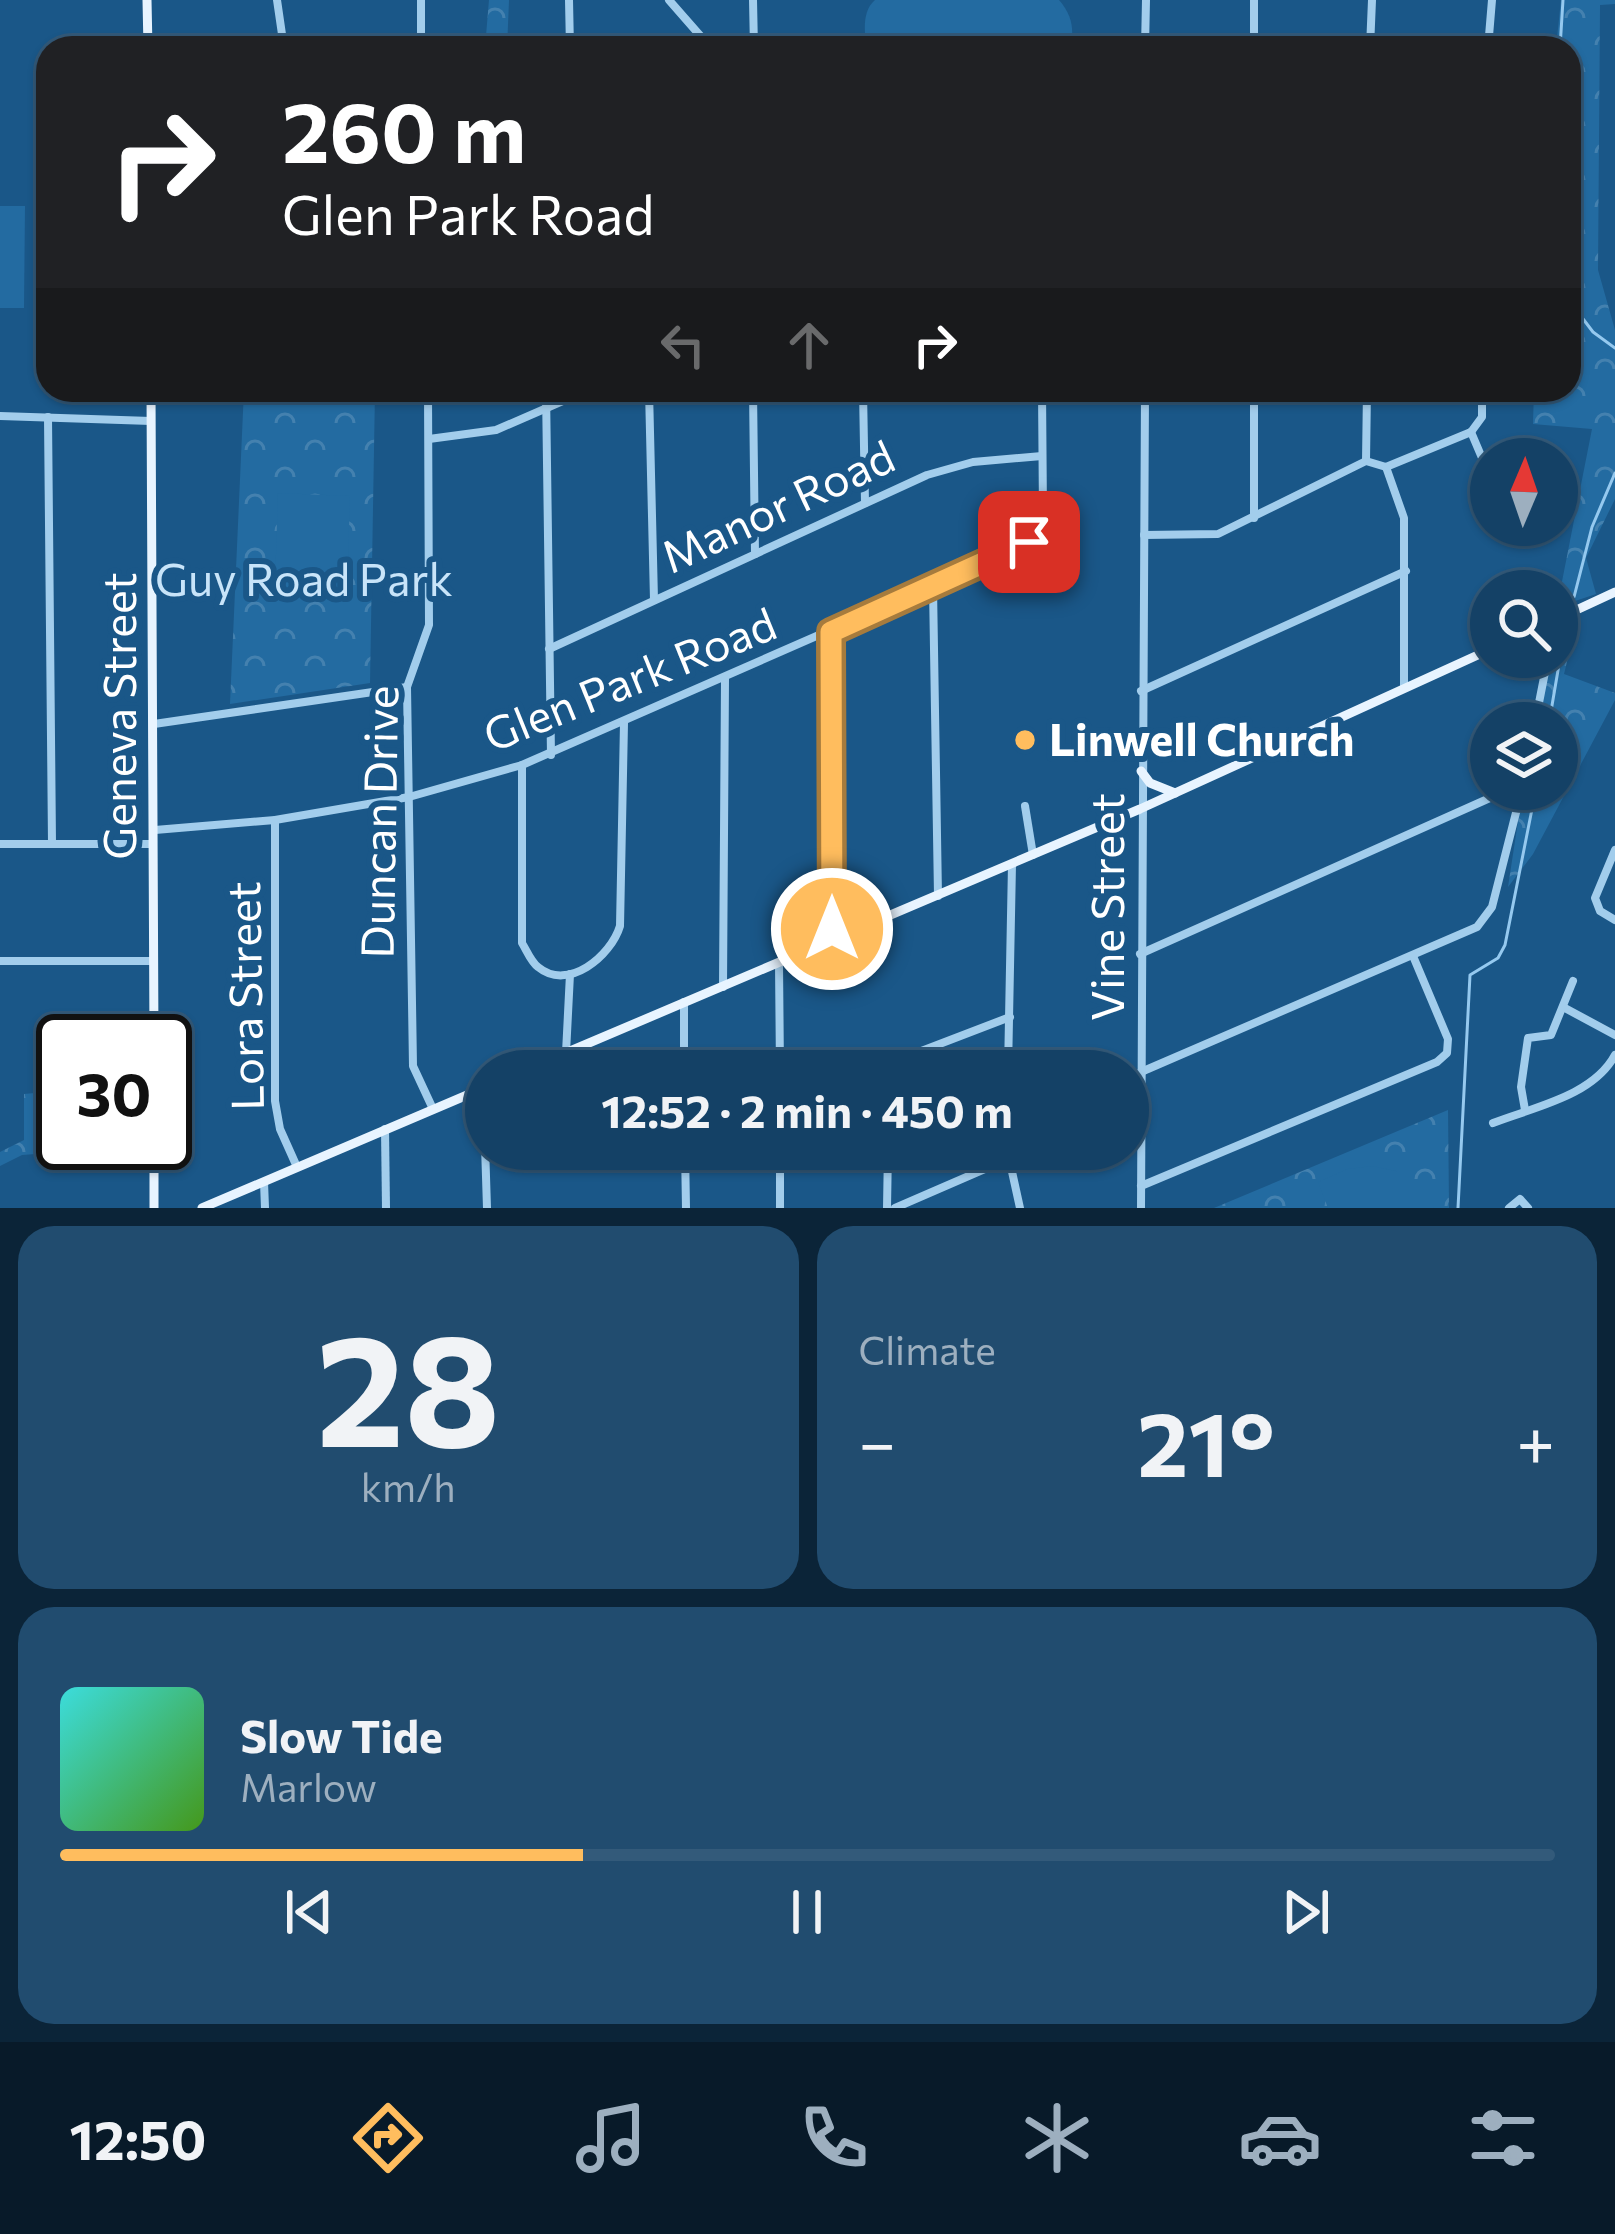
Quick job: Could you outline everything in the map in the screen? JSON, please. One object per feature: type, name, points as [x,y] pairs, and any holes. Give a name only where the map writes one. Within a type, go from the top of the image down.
[{"type":"main road","points":[[147,0],[148,36]]},
{"type":"main road","name":"Geneva Street","points":[[151,402],[154,1014]]},
{"type":"main road","points":[[1578,609],[1615,592]]},
{"type":"main road","points":[[573,1050],[1140,809],[1470,658]]},
{"type":"main road","points":[[1141,771],[1150,783],[1175,793]]},
{"type":"main road","points":[[202,1208],[465,1096]]},
{"type":"main road","points":[[154,1170],[154,1208]]},
{"type":"street","points":[[277,0],[282,36]]},
{"type":"street","points":[[421,0],[421,36]]},
{"type":"street","points":[[569,0],[570,36]]},
{"type":"street","points":[[669,0],[701,36]]},
{"type":"street","points":[[753,0],[754,36]]},
{"type":"street","points":[[1145,36],[1146,0]]},
{"type":"street","points":[[1254,0],[1254,36]]},
{"type":"street","points":[[1370,36],[1372,0]]},
{"type":"street","points":[[1489,36],[1492,0]]},
{"type":"street","name":"Duncan Drive","points":[[428,402],[429,625],[406,687],[413,1066],[433,1109]]},
{"type":"street","points":[[547,402],[551,755]]},
{"type":"street","points":[[429,439],[496,430],[557,402]]},
{"type":"street","points":[[649,402],[654,600]]},
{"type":"street","points":[[753,402],[755,554]]},
{"type":"street","points":[[863,402],[865,503]]},
{"type":"street","name":"Glen Park Road","points":[[155,830],[275,820],[409,797],[522,765],[725,680],[1029,542],[1040,527],[1042,514],[1042,402]]},
{"type":"street","name":"Vine Street","points":[[1141,1050],[1145,402]]},
{"type":"street","points":[[1254,402],[1254,518]]},
{"type":"street","points":[[1366,402],[1366,461]]},
{"type":"street","points":[[1143,535],[1218,534],[1366,461],[1386,467],[1471,432],[1483,417],[1482,402]]},
{"type":"street","points":[[0,416],[151,421]]},
{"type":"street","points":[[49,417],[52,844]]},
{"type":"street","points":[[1471,432],[1474,438]]},
{"type":"street","name":"Manor Road","points":[[550,649],[946,469],[998,458],[1042,456]]},
{"type":"street","points":[[1386,467],[1404,518],[1404,688]]},
{"type":"street","points":[[1141,691],[1406,571]]},
{"type":"street","points":[[933,587],[938,896]]},
{"type":"street","points":[[831,632],[832,941]]},
{"type":"street","points":[[722,987],[725,680]]},
{"type":"street","points":[[154,724],[406,687]]},
{"type":"street","points":[[522,765],[522,943],[534,965],[552,976],[570,974],[608,951],[620,926],[624,723]]},
{"type":"street","points":[[1025,806],[1033,855]]},
{"type":"street","points":[[1140,954],[1470,807]]},
{"type":"street","points":[[1149,1069],[1477,927],[1487,917],[1516,810]]},
{"type":"street","name":"Lora Street","points":[[275,820],[275,1101],[280,1129],[297,1167]]},
{"type":"street","points":[[0,844],[154,844]]},
{"type":"street","points":[[1615,850],[1595,898],[1600,911],[1615,920]]},
{"type":"street","points":[[1009,1050],[1012,864]]},
{"type":"street","points":[[1141,1186],[1437,1063],[1447,1046],[1413,956]]},
{"type":"street","points":[[0,961],[153,961]]},
{"type":"street","points":[[779,963],[780,1050]]},
{"type":"street","points":[[566,1050],[570,974]]},
{"type":"street","points":[[1526,1110],[1521,1087],[1528,1038],[1551,1035],[1573,981]]},
{"type":"street","points":[[684,1002],[684,1050]]},
{"type":"street","points":[[1562,1007],[1615,1035]]},
{"type":"street","points":[[923,1050],[1010,1016]]},
{"type":"street","points":[[1493,1123],[1590,1084],[1615,1055]]},
{"type":"street","points":[[385,1130],[386,1208]]},
{"type":"street","points":[[486,1170],[487,1208]]},
{"type":"street","points":[[685,1170],[686,1208]]},
{"type":"street","points":[[780,1170],[780,1208]]},
{"type":"street","points":[[889,1170],[891,1208],[972,1170]]},
{"type":"street","points":[[1010,1170],[1020,1208]]},
{"type":"street","name":"Vine Street","points":[[1141,1170],[1141,1208]]},
{"type":"street","points":[[264,1181],[265,1208]]},
{"type":"street","points":[[1509,1208],[1520,1199],[1528,1208]]},
{"type":"green space","points":[[489,0],[509,0],[508,36],[486,36]]},
{"type":"green space","points":[[875,0],[1059,0],[1071,22],[1072,36],[866,36]]},
{"type":"green space","points":[[1561,0],[1615,0],[1615,4],[1600,5],[1598,270],[1615,330],[1615,499],[1586,558],[1596,594],[1578,600],[1578,570],[1564,570],[1569,546],[1578,546],[1578,500],[1592,429],[1533,424],[1534,402],[1581,402],[1581,36],[1557,36]]},
{"type":"green space","points":[[0,206],[25,206],[24,308],[0,308]]},
{"type":"green space","name":"Guy Road Park","points":[[243,402],[375,402],[370,683],[230,704]]},
{"type":"green space","points":[[278,493],[350,496],[347,589],[275,586]]},
{"type":"green space","points":[[1540,678],[1575,678],[1615,693],[1578,769],[1578,702],[1536,702]]},
{"type":"green space","points":[[1520,810],[1556,810],[1533,854],[1508,887]]},
{"type":"green space","points":[[35,1093],[35,1154],[0,1166],[0,1152],[24,1140],[24,1094]]},
{"type":"green space","points":[[1448,1110],[1449,1208],[1214,1208]]},
{"type":"green space","points":[[1372,1166],[1396,1171],[1434,1208],[1328,1208],[1318,1182],[1348,1169]]},
{"type":"waterway","points":[[1561,36],[1563,0]]},
{"type":"waterway","points":[[1581,316],[1615,348]]},
{"type":"waterway","points":[[1578,581],[1592,527],[1615,473]]},
{"type":"waterway","points":[[1553,702],[1557,678]]},
{"type":"waterway","points":[[1458,1208],[1470,975],[1498,958],[1505,945],[1532,810]]},
{"type":"place","name":"Linwell Church","points":[[1025,740]]},
{"type":"route","points":[[832,929],[831,632],[1029,542]]}]
